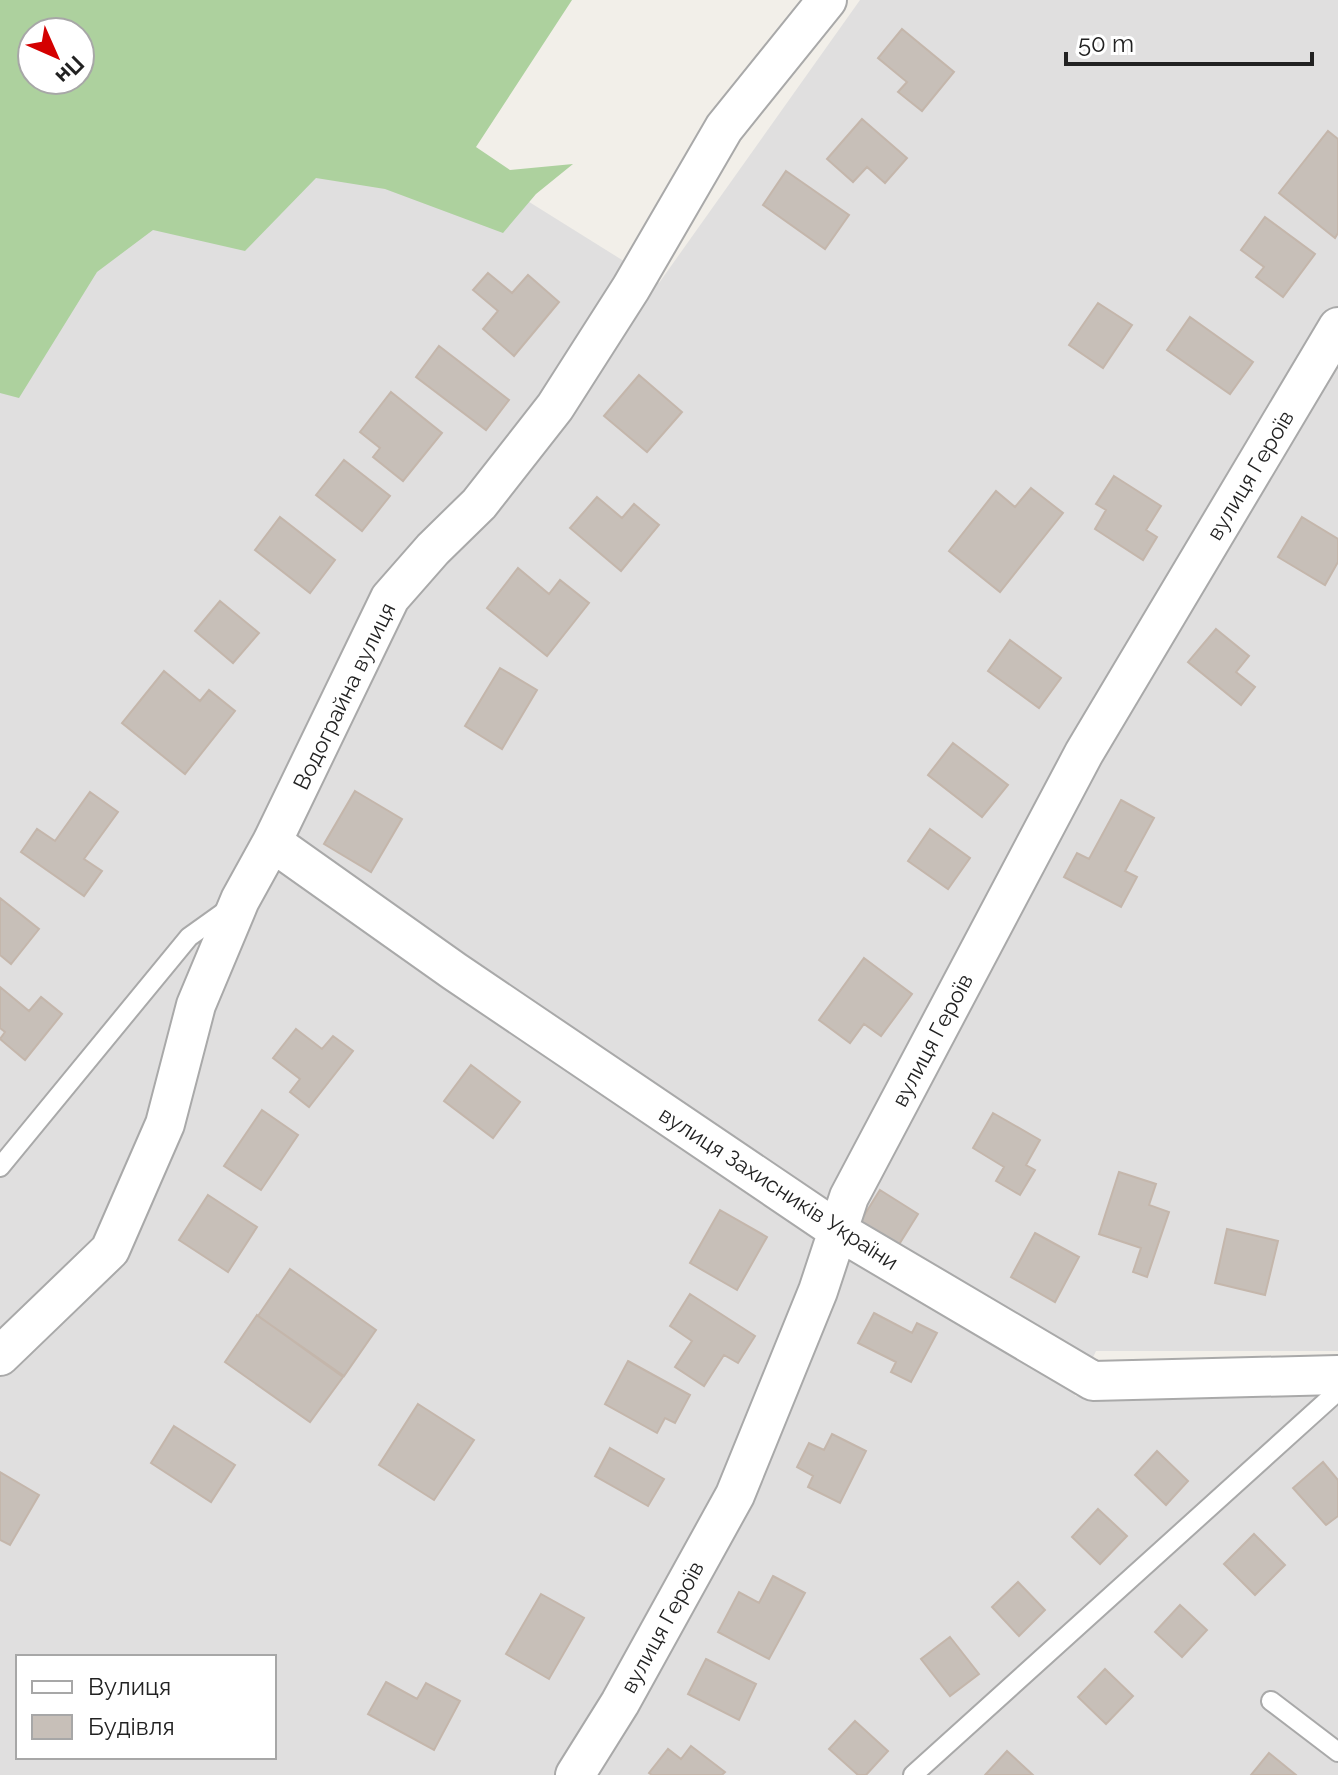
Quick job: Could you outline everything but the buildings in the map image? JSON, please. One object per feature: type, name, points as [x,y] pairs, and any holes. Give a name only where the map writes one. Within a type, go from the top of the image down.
[{"type":"street","name":"Водограйна вулиця","points":[[0,1356],[110,1250],[165,1124],[196,1005],[240,900],[272,842],[390,598],[433,549],[479,504],[555,407],[631,288],[724,128],[827,0]]},
{"type":"street","name":"вулиця Героїв","points":[[575,1775],[620,1703],[735,1495],[818,1291],[849,1197],[1084,753],[1338,327]]},
{"type":"street","name":"вулиця Захисників України","points":[[272,842],[454,971],[837,1230],[1093,1381],[1338,1375]]},
{"type":"lane","points":[[0,1167],[189,937],[240,900]]},
{"type":"lane","points":[[913,1775],[1338,1391]]},
{"type":"lane","points":[[1271,1701],[1338,1752]]},
{"type":"shaded area","points":[[860,0],[1338,0],[1338,1351],[1096,1351],[1075,1396],[1338,1394],[1338,1775],[0,1775],[0,266],[428,139],[659,283]]},
{"type":"green space","points":[[0,0],[572,0],[476,147],[510,170],[573,164],[536,194],[503,233],[385,189],[316,178],[245,251],[153,230],[97,272],[19,398],[0,393]]}]
